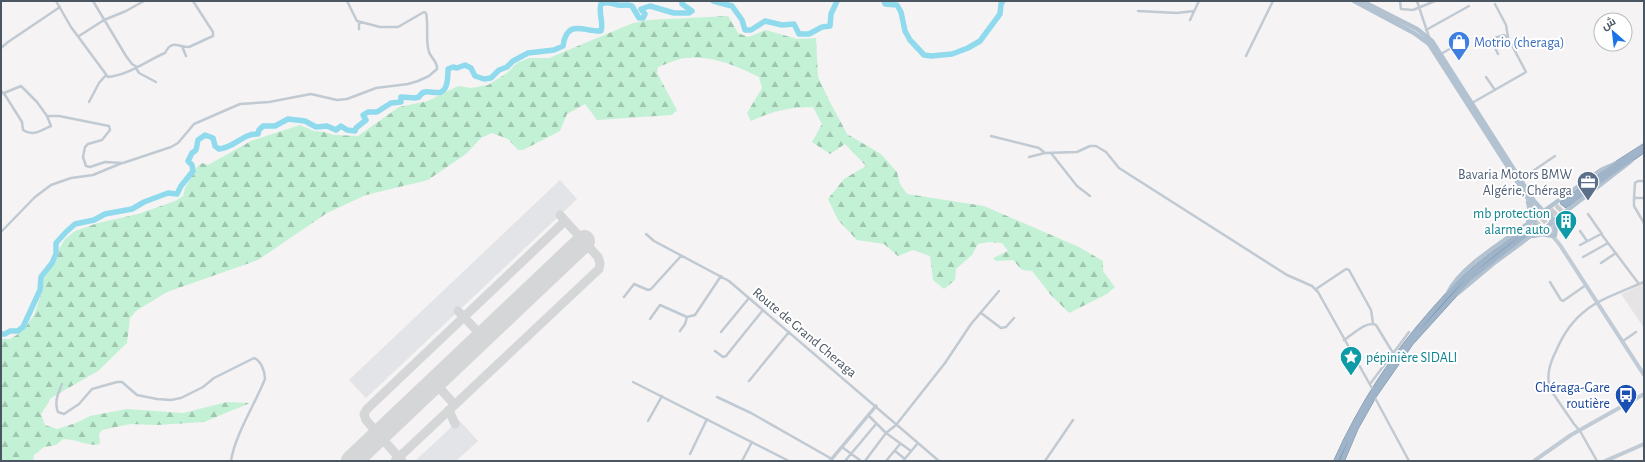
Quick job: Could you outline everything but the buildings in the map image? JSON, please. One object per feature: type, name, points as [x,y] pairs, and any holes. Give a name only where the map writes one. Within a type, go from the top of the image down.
[{"type":"highway","points":[[1644,146],[1619,162],[1565,204],[1644,150]]},
{"type":"highway","points":[[1336,461],[1356,419],[1373,390],[1407,341],[1448,297],[1476,272],[1527,234]]},
{"type":"highway","points":[[1342,461],[1356,428],[1374,396],[1406,349],[1448,297]]},
{"type":"main road","points":[[1354,1],[1427,39],[1532,205],[1536,226],[1554,236]]},
{"type":"main road","points":[[1362,1],[1417,29],[1441,54],[1535,203],[1543,211],[1549,214],[1554,236],[1644,375]]},
{"type":"main road","points":[[1527,234],[1547,227],[1626,165],[1637,154]]},
{"type":"main road","points":[[1448,297],[1453,284],[1468,269],[1594,174],[1619,162]]},
{"type":"main road","points":[[1524,193],[1530,209],[1528,224]]},
{"type":"main road","points":[[1554,236],[1556,224],[1563,213]]},
{"type":"main road","points":[[1527,234],[1554,236]]},
{"type":"main road","points":[[1534,461],[1580,431],[1644,394]]},
{"type":"main road","points":[[1605,461],[1644,444]]},
{"type":"street","points":[[56,1],[106,75],[111,77],[137,68],[165,53],[173,45],[177,44],[186,47],[195,46],[214,34],[193,1]]},
{"type":"street","points":[[93,1],[130,62],[137,68],[139,73],[156,82]]},
{"type":"street","points":[[79,36],[104,20],[126,11],[144,1]]},
{"type":"street","points":[[347,1],[359,22],[359,30]]},
{"type":"street","points":[[1190,20],[1199,1]]},
{"type":"street","points":[[1246,56],[1273,1]]},
{"type":"street","points":[[1400,1],[1400,7],[1402,9],[1410,10],[1435,1]]},
{"type":"street","points":[[1417,1],[1426,30],[1427,39]]},
{"type":"street","points":[[1472,103],[1524,75],[1526,72],[1508,38],[1506,25],[1495,4]]},
{"type":"street","points":[[1426,30],[1469,6]]},
{"type":"street","points":[[1,48],[60,7]]},
{"type":"street","points":[[1138,11],[1177,13],[1194,11]]},
{"type":"street","points":[[1,232],[35,196],[51,185],[71,178],[93,175],[174,146],[194,124],[240,104],[269,102],[311,94],[337,100],[347,99],[376,88],[408,84],[418,81],[429,76],[437,69],[437,65],[430,54],[427,42],[426,34],[428,21],[426,13],[424,12],[403,26],[396,28],[380,27],[359,22]]},
{"type":"street","points":[[1498,54],[1491,39],[1501,35],[1505,35],[1508,38]]},
{"type":"street","points":[[1441,54],[1465,40]]},
{"type":"street","points":[[182,46],[186,56]]},
{"type":"street","points":[[89,102],[106,75]]},
{"type":"street","points":[[1486,77],[1495,90]]},
{"type":"street","points":[[1,91],[4,93],[22,122],[23,130],[28,134],[34,134],[51,126],[47,116],[37,102],[23,87],[18,86],[4,93]]},
{"type":"street","points":[[47,116],[61,116],[109,126],[110,130],[102,140],[88,144],[85,147],[83,154],[85,164],[90,167],[105,162],[123,163]]},
{"type":"street","points":[[991,136],[1039,148],[1044,153]]},
{"type":"street","points":[[1029,157],[1044,153],[1077,152],[1090,146],[1096,146],[1106,152],[1119,168],[1287,275],[1312,286],[1316,289],[1373,390]]},
{"type":"street","points":[[1051,153],[1077,186],[1090,196]]},
{"type":"street","points":[[1520,179],[1555,156]]},
{"type":"street","points":[[1644,181],[1638,181],[1635,183],[1634,198],[1634,206],[1644,223]]},
{"type":"street","points":[[1634,198],[1644,198]]},
{"type":"street","points":[[1588,214],[1639,284]]},
{"type":"street","points":[[1580,231],[1587,241]]},
{"type":"street","name":"Route de Grand Cheraga","points":[[646,234],[654,241],[680,256],[729,281],[939,461]]},
{"type":"street","points":[[1580,245],[1601,234],[1602,235]]},
{"type":"street","points":[[1583,257],[1608,243]]},
{"type":"street","points":[[1601,263],[1616,253]]},
{"type":"street","points":[[624,297],[634,284],[648,290],[651,289],[680,256]]},
{"type":"street","points":[[1316,289],[1346,269],[1349,270],[1371,310],[1373,324]]},
{"type":"street","points":[[650,319],[660,305],[687,317],[695,315],[721,276]]},
{"type":"street","points":[[1550,282],[1563,301],[1586,285]]},
{"type":"street","points":[[1597,461],[1580,431],[1550,389],[1548,373],[1553,356],[1566,330],[1578,316],[1598,302],[1644,282]]},
{"type":"street","points":[[865,461],[886,433],[896,425],[999,291]]},
{"type":"street","points":[[721,332],[749,298]]},
{"type":"street","points":[[714,351],[723,357],[726,356],[763,310]]},
{"type":"street","points":[[981,313],[1002,328],[1006,327],[1014,318]]},
{"type":"street","points":[[680,331],[686,324],[687,317]]},
{"type":"street","points":[[1344,340],[1368,324],[1373,324],[1376,325],[1393,353]]},
{"type":"street","points":[[749,380],[789,332]]},
{"type":"street","points":[[1370,384],[1409,332]]},
{"type":"street","points":[[1623,341],[1636,332]]},
{"type":"street","points":[[62,384],[57,396],[57,408],[58,412],[64,414],[79,404],[92,389],[117,382],[122,382],[137,395],[157,399],[177,399],[190,394],[214,378],[254,358],[258,360],[262,366],[266,379],[240,433],[232,452],[231,461]]},
{"type":"street","points":[[633,382],[789,461]]},
{"type":"street","points":[[648,421],[662,396]]},
{"type":"street","points":[[1374,396],[1409,461]]},
{"type":"street","points":[[717,397],[752,413],[831,460],[876,406]]},
{"type":"street","points":[[868,415],[886,433],[911,451]]},
{"type":"street","points":[[690,454],[707,419]]},
{"type":"street","points":[[1045,461],[1073,420]]},
{"type":"street","points":[[846,461],[876,424]]},
{"type":"street","points":[[742,461],[752,442]]},
{"type":"street","points":[[895,450],[904,460],[918,443]]},
{"type":"street","points":[[886,461],[900,444]]},
{"type":"street","points":[[842,447],[861,461]]},
{"type":"shaded area","points":[[560,180],[577,199],[366,398],[349,380]]},
{"type":"shaded area","points":[[1644,284],[1644,328],[1621,294]]},
{"type":"shaded area","points":[[459,420],[478,441],[456,461],[415,461]]},
{"type":"green space","points":[[728,16],[738,33],[748,37],[766,30],[797,39],[816,38],[818,77],[847,134],[881,154],[897,172],[900,184],[907,194],[984,206],[1079,247],[1103,261],[1103,271],[1115,287],[1107,294],[1069,313],[1050,294],[1032,271],[1022,270],[1013,260],[996,261],[993,258],[1008,251],[1002,243],[989,242],[978,244],[972,255],[956,269],[955,280],[944,289],[933,280],[930,256],[913,250],[898,256],[884,244],[857,240],[838,220],[828,199],[844,179],[866,166],[845,144],[830,154],[812,142],[822,124],[813,107],[781,110],[751,121],[747,113],[762,88],[759,77],[723,62],[695,57],[685,58],[675,60],[658,67],[657,73],[677,110],[672,115],[597,120],[585,104],[567,114],[560,131],[523,150],[518,150],[508,139],[492,133],[481,138],[466,154],[428,180],[366,195],[327,213],[258,260],[167,292],[136,311],[130,318],[127,343],[98,371],[51,398],[41,414],[45,425],[57,429],[76,423],[90,416],[127,409],[183,413],[227,402],[250,403],[204,422],[157,425],[130,424],[102,430],[99,434],[100,444],[96,445],[63,439],[56,445],[44,447],[34,455],[33,461],[2,461],[1,339],[10,339],[23,331],[34,315],[43,289],[43,280],[57,259],[60,247],[65,239],[75,231],[98,223],[138,214],[175,201],[183,196],[185,188],[197,167],[202,163],[208,165],[251,141],[300,125],[314,131],[334,135],[358,136],[399,107],[428,101],[458,86],[471,88],[488,85],[507,73],[517,63],[529,58],[549,58],[633,23],[649,20]]},
{"type":"waterway","points":[[1,334],[5,334],[10,331],[18,331],[23,327],[40,290],[41,277],[52,263],[56,254],[56,243],[66,232],[75,224],[94,220],[105,214],[132,209],[144,202],[168,193],[177,194],[181,186],[193,171],[192,165],[188,161],[192,153],[196,150],[198,140],[205,135],[213,138],[215,146],[219,149],[229,146],[253,134],[258,134],[259,130],[263,126],[275,126],[288,119],[305,121],[316,127],[327,126],[336,130],[341,126],[347,130],[355,131],[356,128],[366,120],[363,115],[368,112],[377,112],[391,103],[401,102],[401,97],[415,98],[419,97],[425,92],[441,92],[446,86],[448,69],[465,65],[471,68],[475,76],[484,79],[491,78],[499,70],[507,67],[513,61],[528,53],[554,50],[563,46],[565,37],[572,29],[577,28],[601,31],[602,24],[600,7],[603,3],[632,6],[639,18],[643,18],[645,14],[641,9],[650,6],[674,13],[689,13],[692,11],[682,4],[682,1]]},
{"type":"waterway","points":[[713,1],[732,6],[742,20],[745,30],[751,30],[765,21],[782,25],[794,24],[799,34],[809,34],[822,27],[830,26],[831,14],[837,1]]},
{"type":"waterway","points":[[884,1],[885,4],[897,5],[901,12],[905,31],[910,40],[924,55],[931,56],[952,54],[968,48],[980,41],[1000,14],[1001,4],[1003,1]]},
{"type":"taxiway","points":[[395,461],[599,269],[600,263],[598,257],[560,215]]},
{"type":"taxiway","points":[[402,461],[366,420],[364,414],[367,409],[565,221]]},
{"type":"taxiway","points":[[458,311],[483,337]]},
{"type":"taxiway","points":[[435,383],[454,404]]},
{"type":"taxiway","points":[[449,410],[455,424]]},
{"type":"runway","points":[[352,461],[584,241]]},
{"type":"tunnel","points":[[1524,231],[1563,203]]},
{"type":"tunnel","points":[[1527,234],[1566,205]]},
{"type":"place","name":"Motrio (cheraga)","points":[[1459,62]]},
{"type":"place","name":"Bavaria Motors BMW Algérie, Chéraga","points":[[1588,202]]},
{"type":"place","name":"mb protection alarme auto","points":[[1566,240]]},
{"type":"place","name":"pépinière SIDALI","points":[[1351,376]]},
{"type":"place","name":"Chéraga-Gare routière","points":[[1626,414]]}]
